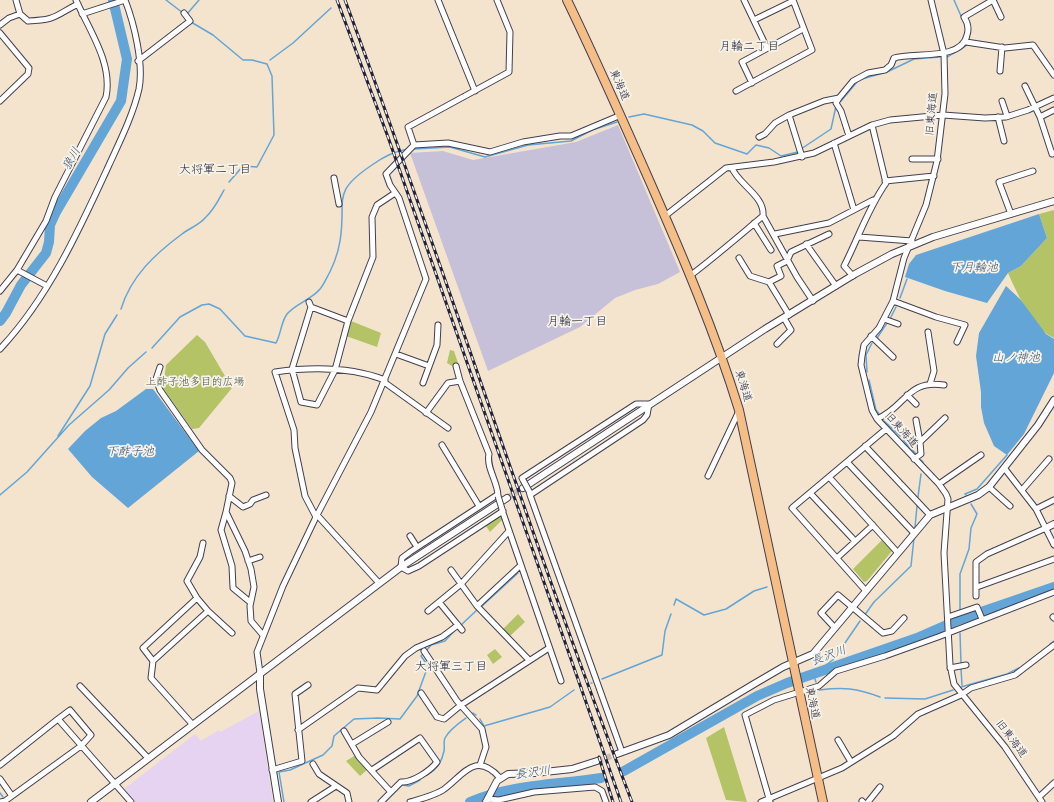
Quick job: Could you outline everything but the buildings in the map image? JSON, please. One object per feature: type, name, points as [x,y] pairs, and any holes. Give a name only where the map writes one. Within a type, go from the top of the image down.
[{"type":"highway","name":"東海道","points":[[567,0],[621,115],[691,275],[723,357],[739,410],[823,802]]},
{"type":"street","points":[[0,291],[18,271],[46,221],[55,197],[106,97],[108,81],[93,34],[77,2],[55,18],[48,20],[28,21],[20,14],[16,0]]},
{"type":"street","points":[[0,349],[15,333],[47,286],[102,179],[127,122],[139,89],[135,30],[125,0],[82,14]]},
{"type":"street","points":[[438,0],[475,90]]},
{"type":"street","points":[[412,147],[408,127],[510,72],[510,32],[497,0]]},
{"type":"street","points":[[744,0],[768,48]]},
{"type":"street","points":[[736,91],[812,50],[802,29],[793,0],[754,20]]},
{"type":"street","name":"旧東海道","points":[[930,0],[944,54],[943,115],[938,159],[926,205],[904,258],[893,301],[879,328],[864,345],[861,364],[872,410],[877,419],[939,484],[948,499],[944,553],[950,668],[954,684],[1005,747],[1040,800]]},
{"type":"street","points":[[848,136],[841,111],[836,103],[853,81],[868,73],[885,70],[891,66],[894,58],[904,55],[944,54],[962,46],[966,42],[968,28],[964,18],[993,0],[1001,17]]},
{"type":"street","points":[[138,61],[190,21],[184,13]]},
{"type":"street","points":[[0,25],[9,18],[20,14]]},
{"type":"street","points":[[752,83],[742,62],[802,29]]},
{"type":"street","points":[[0,33],[30,68],[28,74],[0,101]]},
{"type":"street","points":[[966,42],[1001,49]]},
{"type":"street","points":[[980,47],[1001,49],[1033,45],[1054,75]]},
{"type":"street","points":[[1000,71],[1001,49]]},
{"type":"street","points":[[1025,86],[1040,117],[1052,154],[1054,153]]},
{"type":"street","points":[[759,137],[765,134],[775,123],[789,116],[824,101],[839,98]]},
{"type":"street","points":[[665,216],[726,168],[814,153],[872,125],[890,120],[943,115],[986,118],[1007,116],[1035,107],[1054,98]]},
{"type":"street","points":[[1002,101],[1007,116]]},
{"type":"street","points":[[1040,117],[1054,110]]},
{"type":"street","points":[[278,802],[260,689],[260,673],[257,652],[294,561],[371,412],[426,279],[399,198],[390,185],[386,174],[412,147],[448,143],[490,152],[523,142],[560,136],[571,136],[621,115]]},
{"type":"street","points":[[789,116],[802,155]]},
{"type":"street","points":[[998,117],[1004,141]]},
{"type":"street","points":[[853,276],[844,266],[859,237],[873,200],[886,183],[872,125]]},
{"type":"street","points":[[834,143],[854,210]]},
{"type":"street","points":[[912,160],[938,159]]},
{"type":"street","points":[[691,275],[727,242],[763,216],[764,210],[761,203],[736,176],[732,168]]},
{"type":"street","points":[[1011,214],[999,182],[1033,171]]},
{"type":"street","points":[[885,181],[934,176]]},
{"type":"street","points":[[334,178],[339,204]]},
{"type":"street","points":[[348,321],[310,305],[292,369],[301,402],[317,405],[335,370],[348,321],[373,257],[372,217],[377,205],[395,193]]},
{"type":"street","points":[[775,234],[829,223],[873,200]]},
{"type":"street","points":[[527,491],[649,404],[786,316],[853,276],[911,244],[1054,201]]},
{"type":"street","points":[[763,216],[775,234],[788,260],[813,301]]},
{"type":"street","points":[[754,223],[771,250]]},
{"type":"street","points":[[739,258],[750,276],[769,282],[781,276],[777,266],[788,260],[791,252],[829,234]]},
{"type":"street","points":[[859,237],[911,244]]},
{"type":"street","points":[[806,244],[836,286]]},
{"type":"street","points":[[18,271],[47,286]]},
{"type":"street","points":[[769,282],[786,316],[791,330],[776,344]]},
{"type":"street","points":[[893,301],[936,317],[965,325],[957,342]]},
{"type":"street","points":[[884,319],[898,324]]},
{"type":"street","points":[[422,383],[436,345],[438,325]]},
{"type":"street","points":[[928,332],[934,371],[930,384]]},
{"type":"street","points":[[871,336],[893,357]]},
{"type":"street","points":[[396,354],[429,366]]},
{"type":"street","points":[[456,366],[460,381],[489,454],[488,461],[498,489],[497,496],[561,681]]},
{"type":"street","points":[[160,367],[156,380],[160,390],[202,450],[230,478],[232,483],[221,530],[232,566],[233,588],[250,602]]},
{"type":"street","points":[[379,583],[316,516],[305,496],[294,448],[294,430],[275,372],[292,369],[335,370],[366,373],[384,381],[448,428]]},
{"type":"street","points":[[426,413],[448,383],[460,381]]},
{"type":"street","points":[[877,419],[886,415],[918,386],[930,384],[944,385]]},
{"type":"street","points":[[908,395],[916,404]]},
{"type":"street","points":[[649,404],[636,404],[522,478],[578,628],[620,753],[669,736],[747,688],[793,663],[814,654],[930,515],[978,495],[989,487],[1005,469],[1054,400]]},
{"type":"street","points":[[527,491],[643,420],[647,415],[649,404]]},
{"type":"street","points":[[708,476],[739,410]]},
{"type":"street","points":[[920,442],[945,418]]},
{"type":"street","points":[[914,459],[921,454],[916,420]]},
{"type":"street","points":[[866,591],[792,508],[886,429]]},
{"type":"street","points":[[442,445],[479,506]]},
{"type":"street","points":[[865,446],[930,515]]},
{"type":"street","points":[[939,484],[981,455]]},
{"type":"street","points":[[1022,490],[1049,459]]},
{"type":"street","points":[[847,462],[914,533]]},
{"type":"street","points":[[1005,469],[1036,509],[1054,545]]},
{"type":"street","points":[[828,477],[898,553]]},
{"type":"street","points":[[989,487],[1010,506]]},
{"type":"street","points":[[810,493],[855,541]]},
{"type":"street","points":[[229,496],[243,507],[250,504],[253,500],[266,495]]},
{"type":"street","points":[[400,567],[402,558],[417,547],[479,506],[497,496]]},
{"type":"street","points":[[91,802],[400,567],[507,498]]},
{"type":"street","points":[[1036,509],[1054,500]]},
{"type":"street","points":[[400,567],[408,571],[419,566],[502,510]]},
{"type":"street","points":[[226,512],[235,528],[248,561],[254,587],[250,602],[251,621],[263,635]]},
{"type":"street","points":[[976,596],[976,562],[987,554],[1054,524]]},
{"type":"street","points":[[837,558],[873,525]]},
{"type":"street","points":[[428,611],[461,584],[509,531]]},
{"type":"street","points":[[410,536],[417,547]]},
{"type":"street","points":[[203,543],[200,557],[187,581],[197,598],[208,611],[232,634]]},
{"type":"street","points":[[248,561],[260,557]]},
{"type":"street","points":[[976,587],[1054,559]]},
{"type":"street","points":[[477,607],[521,566]]},
{"type":"street","points":[[451,570],[477,607],[529,660]]},
{"type":"street","points":[[770,800],[745,715],[798,688],[818,686],[836,671],[884,656],[1054,592]]},
{"type":"street","points":[[835,628],[821,613],[838,595],[883,633],[892,631],[904,618]]},
{"type":"street","points":[[153,661],[143,648],[197,598]]},
{"type":"street","points":[[298,730],[358,688],[377,690],[405,656],[416,648],[442,637],[459,627],[439,602]]},
{"type":"street","points":[[948,617],[977,608],[982,619]]},
{"type":"street","points":[[192,724],[151,678],[153,661],[208,611]]},
{"type":"street","points":[[760,802],[770,800],[837,770],[893,736],[918,714],[971,688],[1016,675],[1054,645]]},
{"type":"street","points":[[421,693],[437,717],[444,719],[529,660],[549,648]]},
{"type":"street","points":[[425,653],[461,706],[480,725],[484,734],[486,752],[480,765]]},
{"type":"street","points":[[950,668],[966,665]]},
{"type":"street","points":[[272,770],[302,761],[294,694],[308,685]]},
{"type":"street","points":[[80,686],[148,758]]},
{"type":"street","points":[[0,765],[70,710],[91,735],[81,746],[12,796],[0,802]]},
{"type":"street","points":[[58,720],[131,802]]},
{"type":"street","points":[[352,744],[388,722]]},
{"type":"street","points":[[344,731],[359,757],[390,791]]},
{"type":"street","points":[[372,770],[420,738],[437,762],[433,767],[408,783],[401,782],[390,791],[381,802]]},
{"type":"street","points":[[838,740],[851,762]]},
{"type":"street","points":[[597,761],[572,769],[508,774],[500,778],[493,787],[487,801],[500,801],[534,792],[595,787],[602,791],[606,802]]},
{"type":"street","points":[[312,764],[319,774],[348,793],[349,802]]},
{"type":"street","points":[[410,802],[443,790],[463,771],[480,765],[493,771],[500,778]]},
{"type":"street","points":[[0,779],[12,796]]},
{"type":"street","points":[[1040,800],[1054,783]]},
{"type":"street","points":[[311,802],[336,786]]},
{"type":"street","points":[[868,802],[880,787]]},
{"type":"shaded area","points":[[618,125],[680,272],[658,284],[635,290],[615,298],[580,327],[488,371],[410,153],[443,151],[473,160],[576,142]]},
{"type":"shaded area","points":[[259,711],[273,802],[135,802],[124,789],[195,734],[201,741],[219,730],[220,732]]},
{"type":"green space","points":[[1054,210],[1054,338],[1039,327],[1026,310],[1008,273],[1021,266],[1047,238],[1039,214]]},
{"type":"green space","points":[[351,321],[381,333],[377,347],[346,336]]},
{"type":"green space","name":"上酢子池多目的広場","points":[[197,335],[205,342],[232,388],[199,428],[192,429],[163,388],[166,365]]},
{"type":"green space","points":[[450,350],[454,351],[458,363],[452,366],[447,363]]},
{"type":"green space","points":[[501,513],[503,519],[490,532],[484,523]]},
{"type":"green space","points":[[883,539],[892,548],[892,551],[867,581],[864,582],[853,569]]},
{"type":"green space","points":[[518,614],[525,622],[510,636],[503,629]]},
{"type":"green space","points":[[495,649],[502,657],[493,664],[487,655]]},
{"type":"green space","points":[[724,727],[747,802],[726,800],[706,738]]},
{"type":"green space","points":[[356,755],[368,769],[360,776],[346,761]]},
{"type":"water","name":"下月輪池","points":[[1039,214],[1047,238],[1021,266],[1008,273],[987,303],[945,291],[905,277],[909,264],[916,255]]},
{"type":"water","name":"山ノ神池","points":[[1006,286],[1020,299],[1046,334],[1054,339],[1054,373],[1024,434],[1007,455],[994,446],[984,423],[976,356],[979,333]]},
{"type":"water","name":"下酢子池","points":[[146,389],[153,389],[199,451],[128,508],[92,477],[68,449],[85,431],[101,418],[116,411]]},
{"type":"waterway","name":"狼川","points":[[0,321],[21,285],[46,253],[49,242],[50,225],[56,212],[121,101],[127,59],[113,0]]},
{"type":"waterway","points":[[166,0],[183,13]]},
{"type":"waterway","points":[[187,14],[199,0]]},
{"type":"waterway","points":[[954,0],[961,16]]},
{"type":"waterway","points":[[270,60],[293,43],[331,8]]},
{"type":"waterway","points":[[191,22],[213,35],[243,60],[252,60],[267,64]]},
{"type":"waterway","points":[[947,57],[967,45]]},
{"type":"waterway","points":[[887,72],[914,59],[940,57]]},
{"type":"waterway","points":[[229,182],[243,166],[257,167],[274,135],[272,76],[267,64]]},
{"type":"waterway","points":[[862,79],[883,73]]},
{"type":"waterway","points":[[841,101],[857,82]]},
{"type":"waterway","points":[[801,149],[831,129],[836,106]]},
{"type":"waterway","points":[[629,117],[644,114],[692,125],[703,131],[715,143],[747,154],[756,145],[769,148],[781,156],[798,152]]},
{"type":"waterway","points":[[414,149],[450,147],[485,157],[528,145],[571,141],[592,130],[617,122]]},
{"type":"waterway","points":[[152,348],[180,317],[202,305],[209,304],[220,309],[245,336],[276,343],[283,321],[287,314],[317,292],[321,288],[329,273],[336,257],[340,241],[342,206],[345,190],[359,175],[380,159],[408,149]]},
{"type":"waterway","points":[[121,309],[131,286],[145,267],[162,250],[203,220],[218,202],[224,190]]},
{"type":"waterway","points":[[900,298],[907,279]]},
{"type":"waterway","points":[[890,319],[896,307]]},
{"type":"waterway","points":[[58,436],[90,386],[105,334],[117,315]]},
{"type":"waterway","points":[[877,338],[887,323]]},
{"type":"waterway","points":[[867,372],[866,355],[872,343]]},
{"type":"waterway","points":[[0,495],[27,472],[69,425],[109,390],[128,368],[146,352]]},
{"type":"waterway","points":[[869,380],[876,410],[879,414]]},
{"type":"waterway","points":[[884,421],[900,436]]},
{"type":"waterway","points":[[903,440],[916,454]]},
{"type":"waterway","points":[[966,495],[965,494],[977,489],[1007,455]]},
{"type":"waterway","points":[[918,497],[921,474]]},
{"type":"waterway","points":[[960,623],[960,574],[969,549],[971,528],[977,514],[971,504]]},
{"type":"waterway","points":[[915,527],[917,506]]},
{"type":"waterway","points":[[864,616],[874,602],[911,566],[914,538]]},
{"type":"waterway","points":[[481,607],[518,573]]},
{"type":"waterway","points":[[674,605],[676,599],[704,615],[726,609],[754,591],[767,587]]},
{"type":"waterway","name":"長沢川","points":[[624,771],[757,696],[787,683],[917,638],[958,620],[1054,587]]},
{"type":"waterway","points":[[460,626],[478,609]]},
{"type":"waterway","points":[[602,679],[662,655],[665,631],[671,614]]},
{"type":"waterway","points":[[815,673],[834,659],[860,621]]},
{"type":"waterway","points":[[426,651],[431,645],[445,641],[457,628]]},
{"type":"waterway","points":[[960,633],[961,664]]},
{"type":"waterway","points":[[1050,644],[1054,641]]},
{"type":"waterway","points":[[284,802],[279,772],[290,770],[323,755],[332,746],[334,736],[354,719],[400,719],[417,696],[428,666],[421,656],[423,654]]},
{"type":"waterway","points":[[1029,661],[1034,657]]},
{"type":"waterway","points":[[961,687],[1007,674],[1019,668]]},
{"type":"waterway","points":[[961,669],[962,685]]},
{"type":"waterway","points":[[813,674],[816,682]]},
{"type":"waterway","points":[[819,690],[850,689],[880,697]]},
{"type":"waterway","points":[[480,719],[484,726],[550,707],[574,690]]},
{"type":"waterway","points":[[885,698],[925,699],[953,690]]},
{"type":"waterway","points":[[427,775],[433,771],[440,762],[444,751],[444,740],[449,732],[466,718]]},
{"type":"waterway","name":"長沢川","points":[[470,802],[486,796],[518,788],[601,778]]},
{"type":"waterway","points":[[386,801],[402,785],[409,786],[420,780]]},
{"type":"waterway","points":[[0,793],[3,797]]},
{"type":"tunnel","points":[[507,498],[523,488]]},
{"type":"tunnel","points":[[597,761],[617,754]]},
{"type":"railway","points":[[337,0],[388,137],[621,802]]},
{"type":"railway","points":[[345,0],[382,100],[522,502],[594,702],[632,802]]},
{"type":"railway","points":[[599,757],[613,802]]},
{"type":"district","name":"月輪二丁目","points":[[749,47]]},
{"type":"district","name":"大将軍二丁目","points":[[215,170]]},
{"type":"district","name":"月輪一丁目","points":[[577,322]]},
{"type":"district","name":"大将軍三丁目","points":[[451,667]]}]
